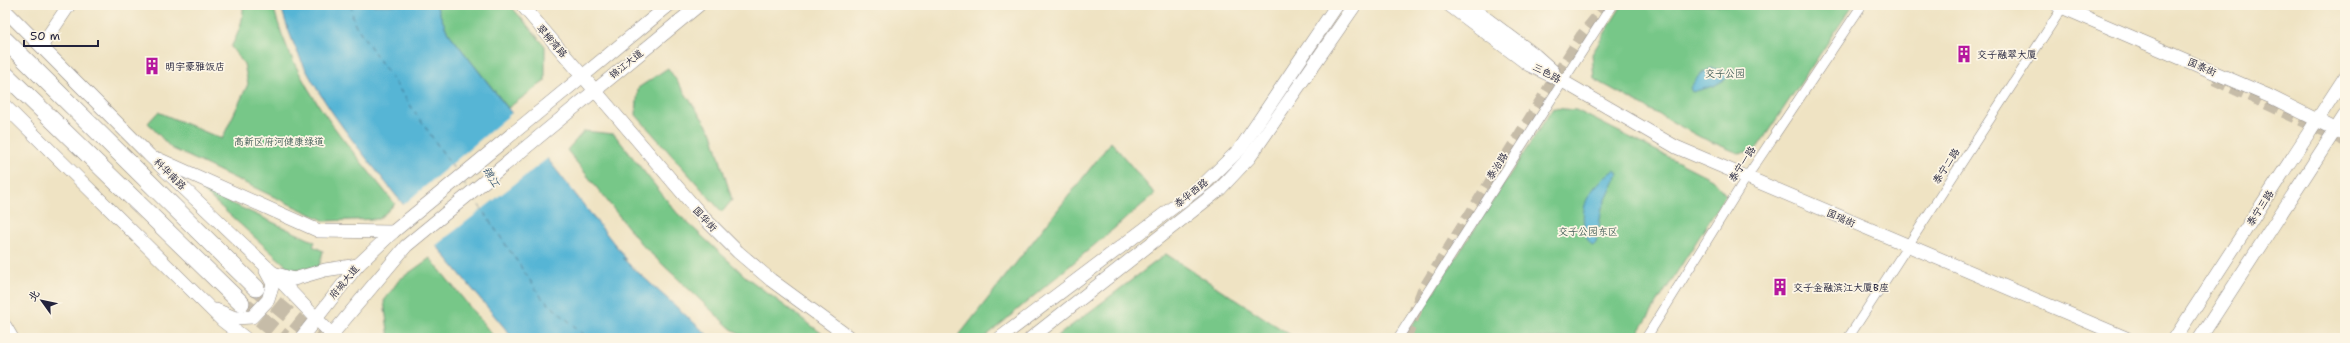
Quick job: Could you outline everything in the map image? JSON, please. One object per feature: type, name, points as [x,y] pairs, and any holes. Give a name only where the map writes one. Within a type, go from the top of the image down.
[{"type":"highway","name":"科华南路","points":[[5,40],[256,288]]},
{"type":"highway","points":[[5,74],[241,303]]},
{"type":"street","points":[[42,45],[69,5]]},
{"type":"street","name":"翠柳湾路","points":[[522,5],[583,76]]},
{"type":"street","name":"锦江大道","points":[[541,110],[669,5]]},
{"type":"street","name":"锦江大道","points":[[332,337],[406,246],[699,5]]},
{"type":"street","name":"泰华西路","points":[[1000,338],[1204,184],[1240,148],[1337,5]]},
{"type":"street","name":"泰华西路","points":[[1031,338],[1219,190],[1249,158],[1355,5]]},
{"type":"street","name":"三色路","points":[[1449,5],[1530,64],[1564,82]]},
{"type":"street","name":"三色路","points":[[1468,5],[1535,55],[1564,82]]},
{"type":"street","name":"泰治路","points":[[1398,338],[1564,82],[1612,5]]},
{"type":"street","name":"泰宁一路","points":[[1646,338],[1746,178],[1862,5]]},
{"type":"street","name":"国泰街","points":[[2061,6],[2269,96],[2340,132]]},
{"type":"street","name":"泰宁二路","points":[[1848,338],[2061,6]]},
{"type":"street","name":"科华南路","points":[[5,10],[42,45],[149,155],[273,273],[332,337]]},
{"type":"street","name":"国华街","points":[[583,76],[702,218],[738,252],[771,280],[850,338]]},
{"type":"street","name":"泰宁三路","points":[[2175,338],[2345,77]]},
{"type":"street","name":"国瑞街","points":[[1564,82],[1676,147],[2126,338]]},
{"type":"street","points":[[5,106],[207,306],[245,338]]},
{"type":"street","name":"府城大道","points":[[301,338],[315,318],[358,265],[393,232],[541,110]]},
{"type":"street","name":"泰宁三路","points":[[2200,338],[2340,132],[2345,115]]},
{"type":"street","points":[[149,155],[319,231],[393,232]]},
{"type":"street","points":[[207,306],[235,318],[252,317],[268,300],[273,284],[261,262]]},
{"type":"street","points":[[273,273],[294,278],[324,270],[358,265]]},
{"type":"street","points":[[5,326],[12,338]]},
{"type":"green space","name":"高新区府河健康绿道","points":[[243,5],[273,5],[282,34],[293,61],[307,87],[340,135],[395,204],[379,219],[325,221],[171,148],[148,123],[158,112],[222,139],[248,84],[244,64],[231,47],[240,27],[243,16]]},
{"type":"green space","points":[[436,5],[510,5],[545,46],[545,81],[508,108],[447,31]]},
{"type":"green space","name":"交子公园","points":[[1622,5],[1853,5],[1755,151],[1738,153],[1700,137],[1594,79],[1592,54]]},
{"type":"green space","points":[[668,68],[712,133],[732,200],[722,212],[636,115],[638,88]]},
{"type":"green space","name":"交子公园东区","points":[[1553,108],[1576,110],[1712,179],[1726,195],[1635,338],[1404,338]]},
{"type":"green space","points":[[584,131],[614,134],[677,213],[746,277],[828,338],[744,338],[729,327],[642,245],[567,150]]},
{"type":"green space","points":[[1111,142],[1155,194],[984,338],[957,338]]},
{"type":"green space","points":[[201,189],[315,242],[313,246],[323,251],[319,267],[291,270]]},
{"type":"green space","points":[[1166,254],[1295,338],[1055,338]]},
{"type":"green space","points":[[430,258],[495,338],[389,338],[384,301],[399,280]]},
{"type":"water","name":"锦江","points":[[281,5],[436,5],[447,31],[627,260],[622,258],[711,338],[513,338],[394,193],[327,105],[312,81],[300,57],[289,31]]},
{"type":"water","points":[[1712,68],[1725,71],[1728,74],[1727,78],[1714,86],[1692,92],[1690,88],[1700,74]]},
{"type":"water","points":[[1615,170],[1618,174],[1602,208],[1596,243],[1593,246],[1585,231],[1583,217],[1584,208],[1595,187],[1607,175]]},
{"type":"pier","points":[[513,112],[548,158],[434,247],[402,206]]},
{"type":"ferry route","points":[[351,5],[354,23],[456,172]]},
{"type":"ferry route","points":[[463,182],[466,187]]},
{"type":"ferry route","points":[[474,198],[542,298],[588,338]]},
{"type":"tunnel","points":[[1405,338],[1423,291],[1582,36],[1607,5]]},
{"type":"tunnel","points":[[2215,79],[2345,140]]},
{"type":"tunnel","points":[[256,288],[317,338]]},
{"type":"tunnel","points":[[241,303],[284,338]]},
{"type":"place","name":"交子融翠大厦","points":[[1964,54]]},
{"type":"place","name":"明宇豪雅饭店","points":[[152,66]]},
{"type":"place","name":"交子金融滨江大厦B座","points":[[1780,287]]}]
